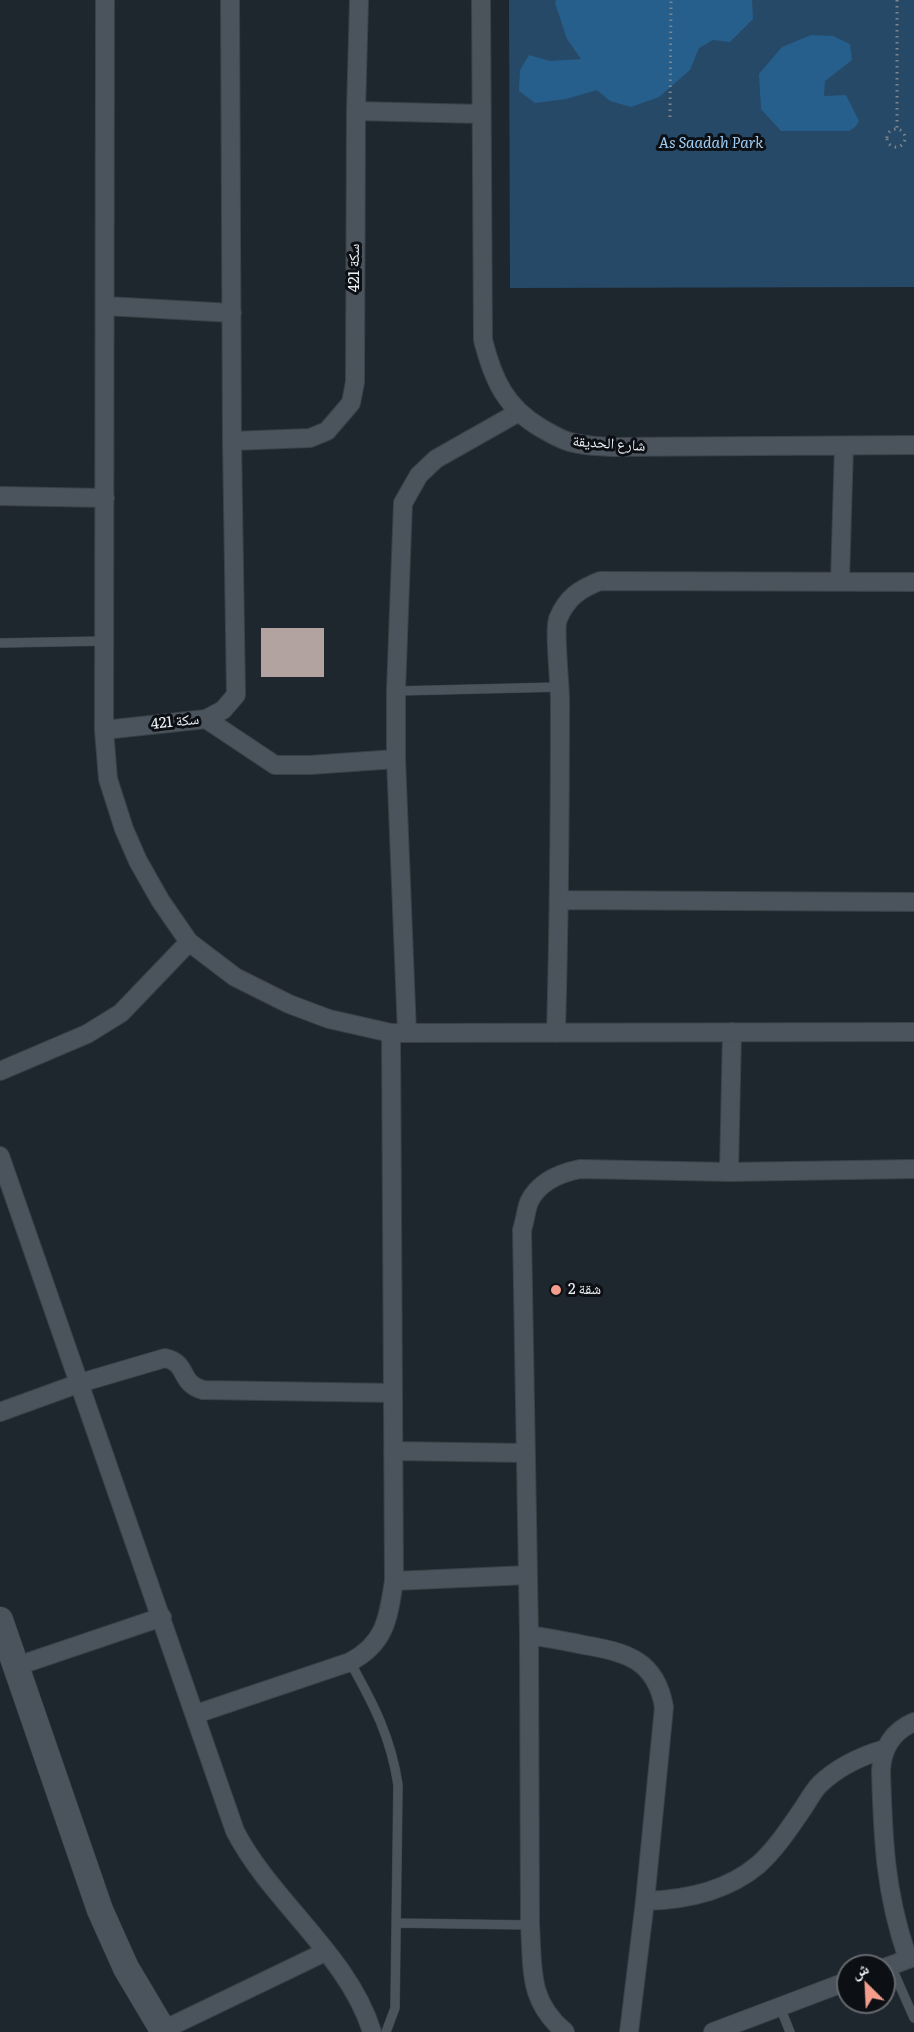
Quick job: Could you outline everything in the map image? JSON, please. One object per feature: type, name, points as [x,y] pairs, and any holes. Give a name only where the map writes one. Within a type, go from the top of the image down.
[{"type":"street","points":[[105,0],[104,730],[108,779],[124,829],[138,861],[154,890],[189,942],[235,977],[289,1004],[328,1019],[399,1033],[914,1032]]},
{"type":"street","name":"سكة 421","points":[[104,730],[206,719],[223,710],[236,695],[232,441],[230,0]]},
{"type":"street","name":"سكة 421","points":[[232,441],[310,438],[327,430],[351,403],[355,382],[356,111],[359,0]]},
{"type":"street","name":"شارع الحديقة","points":[[481,0],[483,340],[490,368],[510,404],[557,437],[572,442],[612,447],[914,445]]},
{"type":"street","points":[[356,111],[481,114]]},
{"type":"street","points":[[106,306],[232,313]]},
{"type":"street","points":[[196,1714],[350,1662],[365,1653],[380,1637],[389,1617],[394,1581],[393,1393],[399,1033],[396,691],[403,503],[419,475],[436,459],[519,412]]},
{"type":"street","points":[[840,581],[844,446]]},
{"type":"street","points":[[0,496],[105,498]]},
{"type":"street","points":[[556,1033],[560,687],[557,621],[565,606],[580,589],[600,581],[914,582]]},
{"type":"street","points":[[206,719],[275,765],[396,759]]},
{"type":"street","points":[[559,900],[914,902]]},
{"type":"street","points":[[0,1071],[87,1034],[121,1013],[189,942]]},
{"type":"street","points":[[729,1172],[732,1032]]},
{"type":"street","points":[[0,1156],[196,1714],[229,1816],[242,1844],[260,1870],[325,1952],[356,1997],[372,2032]]},
{"type":"street","points":[[565,2032],[551,2020],[538,1997],[532,1974],[522,1230],[530,1201],[544,1184],[561,1173],[580,1169],[729,1172],[914,1169]]},
{"type":"street","points":[[0,1412],[80,1383],[165,1358],[174,1360],[181,1367],[186,1380],[193,1388],[203,1390],[393,1393]]},
{"type":"street","points":[[393,1451],[526,1453]]},
{"type":"street","points":[[394,1581],[528,1575]]},
{"type":"street","points":[[17,1666],[162,1617]]},
{"type":"street","points":[[0,1620],[100,1910],[126,1968],[164,2031],[325,1952]]},
{"type":"street","points":[[529,1635],[625,1653],[649,1671],[659,1688],[664,1707],[645,1901],[629,2032]]},
{"type":"street","points":[[896,1964],[911,1958],[891,1899],[886,1868],[881,1771],[885,1749],[897,1731],[914,1722]]},
{"type":"street","points":[[645,1901],[685,1898],[723,1885],[741,1875],[758,1864],[775,1845],[818,1786],[844,1766],[885,1749]]},
{"type":"street","points":[[713,2032],[836,1986]]},
{"type":"lane","points":[[0,643],[104,641]]},
{"type":"lane","points":[[396,691],[560,687]]},
{"type":"lane","points":[[350,1662],[384,1727],[395,1765],[399,1805],[395,2008],[386,2032]]},
{"type":"lane","points":[[396,1923],[530,1925]]},
{"type":"lane","points":[[896,1984],[914,2018]]},
{"type":"lane","points":[[780,2007],[790,2032]]},
{"type":"path","points":[[670,117],[671,0]]},
{"type":"path","points":[[897,0],[897,128]]},
{"type":"path","points":[[897,128],[905,136],[904,142],[896,147],[890,145],[886,137],[891,130],[897,128]]},
{"type":"green space","name":"As Saadah Park","points":[[509,0],[914,0],[914,287],[510,288]]},
{"type":"shaded area","points":[[556,0],[752,0],[753,19],[730,42],[713,40],[699,48],[690,70],[659,97],[631,107],[610,101],[597,90],[566,99],[535,103],[519,91],[520,70],[529,55],[550,61],[581,59],[567,39]]},
{"type":"shaded area","points":[[811,35],[833,36],[850,44],[852,60],[825,81],[824,96],[846,95],[859,121],[849,131],[781,131],[761,109],[759,74],[782,47]]},
{"type":"building","points":[[261,628],[324,628],[324,677],[261,677]]},
{"type":"place","name":"شقة 2","points":[[556,1290]]}]
